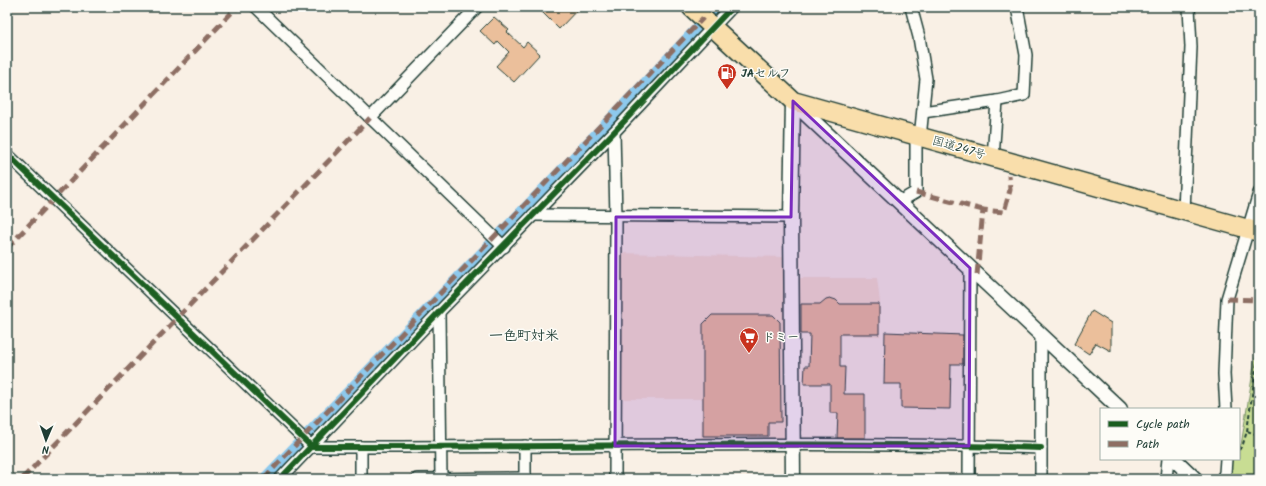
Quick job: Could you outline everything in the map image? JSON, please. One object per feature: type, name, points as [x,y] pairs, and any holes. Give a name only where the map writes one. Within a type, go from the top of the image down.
[{"type":"highway","name":"国道247号","points":[[691,7],[793,101],[1253,231]]},
{"type":"street","points":[[256,7],[504,247]]},
{"type":"street","points":[[370,118],[477,7]]},
{"type":"street","points":[[280,479],[439,312],[504,247],[732,7]]},
{"type":"street","points":[[899,202],[916,192],[918,137],[923,112],[926,79],[919,37],[911,7]]},
{"type":"street","points":[[923,112],[997,101],[1024,95],[1026,54],[1017,7]]},
{"type":"street","points":[[1184,211],[1191,47],[1189,7]]},
{"type":"street","points":[[793,101],[1119,408]]},
{"type":"street","points":[[793,101],[791,217],[793,479]]},
{"type":"street","points":[[993,158],[997,101]]},
{"type":"street","points":[[614,132],[616,217],[615,479]]},
{"type":"street","points":[[7,154],[312,447],[793,444],[1041,448]]},
{"type":"street","points":[[1226,408],[1224,374],[1227,299],[1253,231],[1259,193]]},
{"type":"street","points":[[533,215],[616,217],[791,217]]},
{"type":"street","points":[[969,479],[970,268]]},
{"type":"street","points":[[439,312],[441,479]]},
{"type":"street","points":[[1041,335],[1041,479]]},
{"type":"street","points":[[417,479],[525,479],[525,446]]},
{"type":"street","points":[[361,447],[361,479]]},
{"type":"street","points":[[1166,479],[1168,460]]},
{"type":"street","points":[[1175,460],[1195,479]]},
{"type":"street","points":[[1222,479],[1225,473],[1226,460]]},
{"type":"path","points":[[1240,448],[1247,431],[1259,353]]},
{"type":"path","points":[[1254,381],[1259,382]]},
{"type":"path","points":[[1247,431],[1259,435]]},
{"type":"highlighted area","points":[[793,101],[970,268],[969,446],[615,446],[616,217],[791,217]]},
{"type":"shaded area","points":[[620,253],[783,257],[784,278],[877,278],[880,302],[880,336],[783,334],[784,442],[701,441],[702,399],[618,399]]},
{"type":"green space","points":[[1259,335],[1259,479],[1246,479],[1228,473],[1229,460],[1240,460],[1241,445]]},
{"type":"building","points":[[537,7],[580,7],[559,29]]},
{"type":"building","points":[[494,17],[509,30],[507,32],[523,47],[527,42],[540,54],[514,82],[496,66],[509,52],[498,41],[495,45],[480,31]]},
{"type":"building","points":[[830,298],[836,300],[840,304],[879,304],[879,334],[840,334],[840,367],[845,367],[844,394],[865,394],[865,438],[837,438],[838,413],[830,413],[830,384],[804,384],[805,366],[809,366],[810,334],[801,334],[801,304],[820,304],[826,299]]},
{"type":"building","points":[[1092,311],[1111,323],[1111,351],[1096,343],[1089,354],[1074,344]]},
{"type":"building","points":[[712,315],[773,315],[780,322],[781,422],[768,422],[768,436],[703,436],[703,324]]},
{"type":"building","points":[[885,332],[963,335],[963,364],[951,364],[950,409],[901,408],[901,384],[884,384]]},
{"type":"waterway","points":[[269,479],[722,7]]},
{"type":"marked path","points":[[7,248],[237,7]]},
{"type":"marked path","points":[[263,479],[703,18]]},
{"type":"marked path","points":[[22,479],[370,118]]},
{"type":"marked path","points":[[977,275],[983,210],[1004,212],[1010,190],[1009,175]]},
{"type":"marked path","points":[[916,192],[983,210]]},
{"type":"marked path","points":[[1227,299],[1259,300]]},
{"type":"cycle path","points":[[280,479],[439,312],[614,132],[732,7]]},
{"type":"cycle path","points":[[7,154],[312,447],[768,444],[1041,448]]},
{"type":"place","name":"JAセルフ","points":[[727,90]]},
{"type":"place","name":"ドミー","points":[[749,354]]},
{"type":"district","name":"一色町対米","points":[[524,336]]}]
